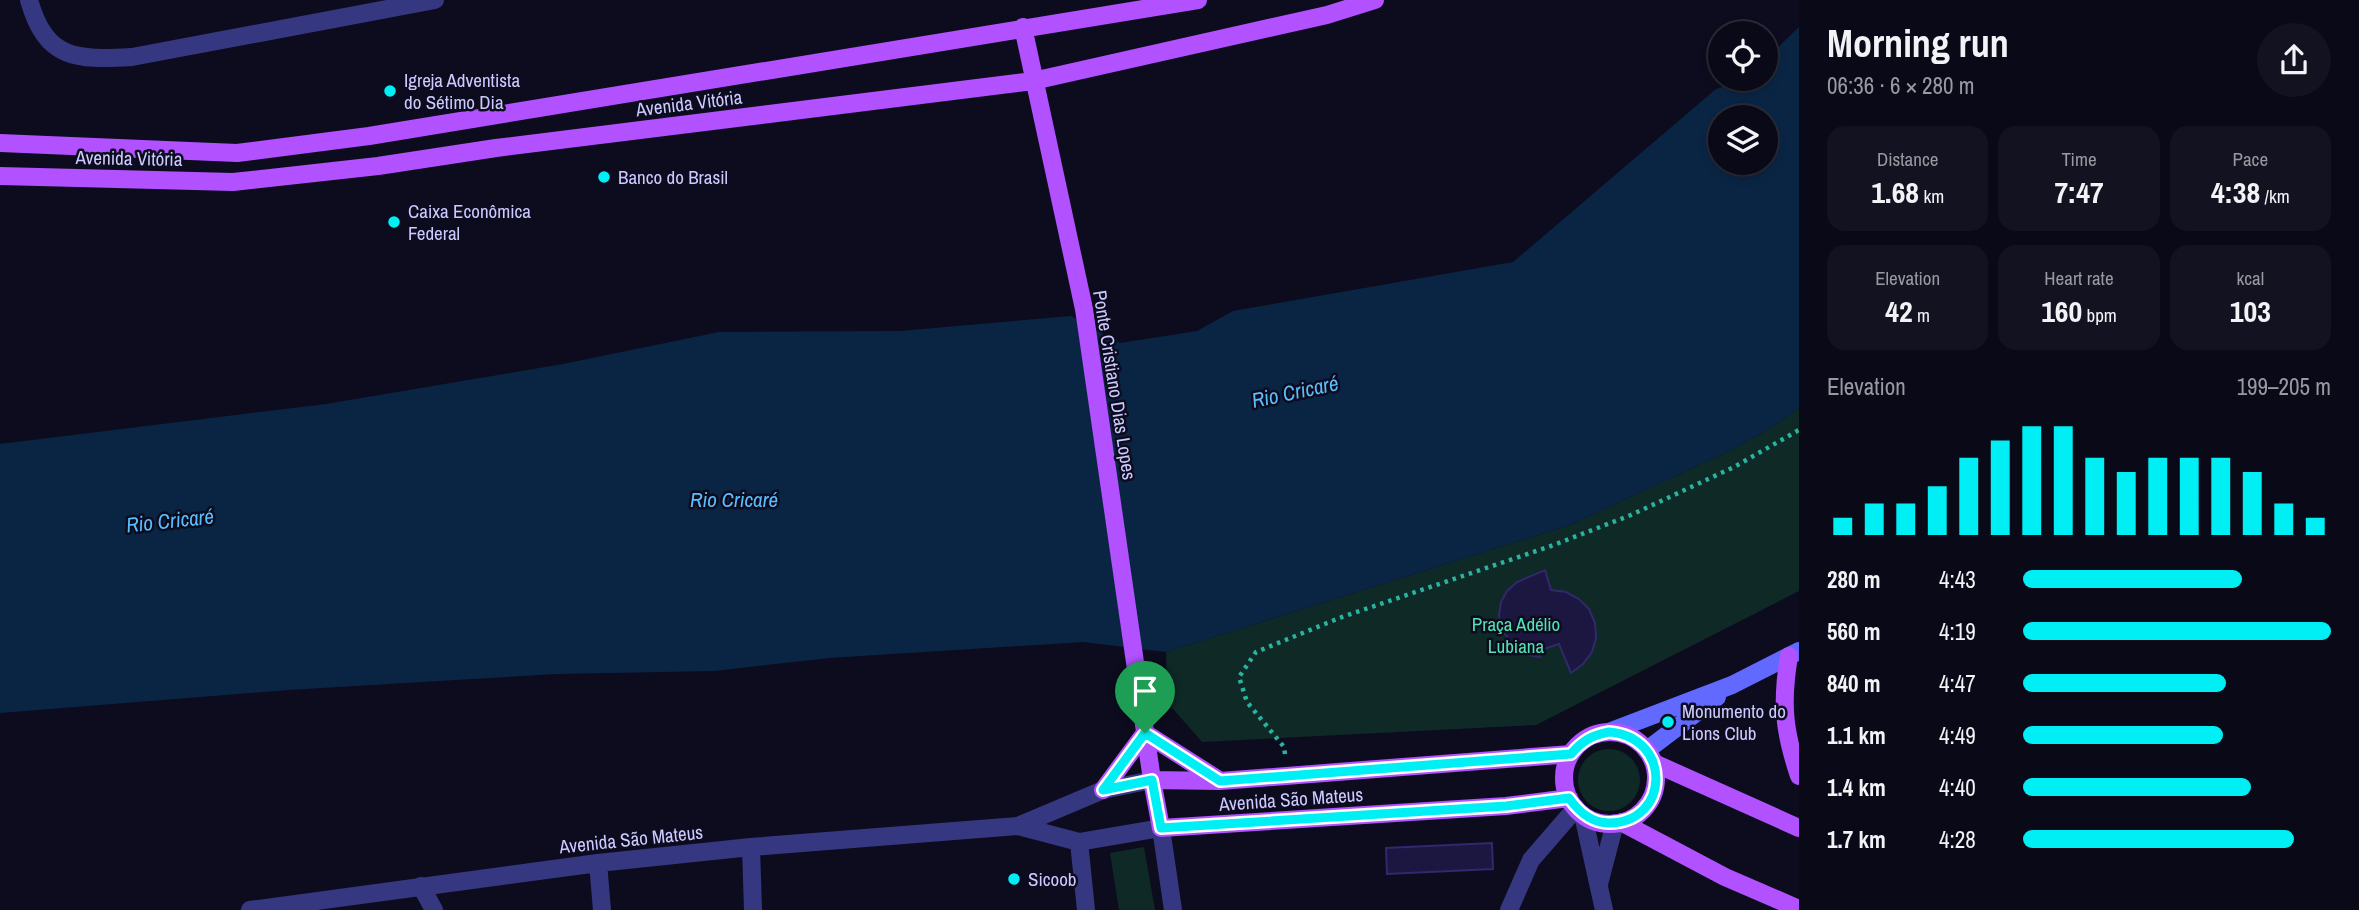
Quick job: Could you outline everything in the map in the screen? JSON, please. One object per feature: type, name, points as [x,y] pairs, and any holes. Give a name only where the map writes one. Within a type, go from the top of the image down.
[{"type":"main road","name":"Avenida Vitória","points":[[1,142],[237,153],[369,136],[1198,0]]},
{"type":"main road","name":"Avenida Vitória","points":[[0,176],[233,182],[378,166],[496,148],[1033,81],[1326,15],[1375,0]]},
{"type":"main road","name":"Ponte Cristiano Dias Lopes","points":[[1023,27],[1084,309],[1161,828]]},
{"type":"main road","points":[[1794,654],[1783,692],[1788,740],[1799,776]]},
{"type":"main road","points":[[1609,732],[1623,733],[1637,740],[1651,757],[1657,778],[1654,793],[1646,806],[1635,816],[1618,823],[1604,823],[1576,807],[1565,783],[1571,754],[1581,742],[1594,735],[1609,732]]},
{"type":"main road","points":[[1103,790],[1145,733],[1220,781]]},
{"type":"main road","name":"Avenida São Mateus","points":[[1152,780],[1220,781],[1571,754]]},
{"type":"main road","points":[[1651,757],[1799,828]]},
{"type":"main road","name":"Avenida São Mateus","points":[[1161,828],[1506,806],[1576,807]]},
{"type":"main road","points":[[1618,823],[1725,877],[1799,909]]},
{"type":"street","points":[[29,0],[38,28],[52,46],[90,58],[114,58],[132,57],[435,0]]},
{"type":"street","points":[[1609,732],[1732,685],[1794,654]]},
{"type":"street","points":[[1651,757],[1732,685]]},
{"type":"street","name":"Avenida São Mateus","points":[[250,910],[598,863],[751,847],[1018,825],[1103,790],[1152,780]]},
{"type":"street","points":[[1509,910],[1531,860],[1576,807]]},
{"type":"street","points":[[1576,807],[1604,910]]},
{"type":"street","points":[[1598,887],[1618,823]]},
{"type":"street","name":"Avenida São Mateus","points":[[1018,825],[1079,842],[1161,828]]},
{"type":"street","points":[[1161,828],[1173,910]]},
{"type":"street","points":[[1079,842],[1086,910]]},
{"type":"street","points":[[751,847],[754,910]]},
{"type":"street","points":[[598,863],[602,910]]},
{"type":"street","points":[[421,886],[434,910]]},
{"type":"path","points":[[1288,776],[1284,747],[1247,702],[1239,677],[1256,652],[1342,617],[1551,547],[1631,515],[1734,467],[1799,430]]},
{"type":"green space","name":"Praça Adélio Lubiana","points":[[1799,408],[1799,591],[1536,725],[1202,742],[1167,702],[1166,652],[1570,525],[1729,451],[1774,426]]},
{"type":"green space","points":[[1609,749],[1631,758],[1640,780],[1631,802],[1609,811],[1587,802],[1578,780],[1587,758]]},
{"type":"green space","points":[[1144,847],[1155,910],[1119,910],[1110,853]]},
{"type":"water","name":"Rio Cricaré","points":[[1799,27],[1799,408],[1774,426],[1729,451],[1570,525],[1166,652],[1083,642],[829,658],[714,671],[556,674],[288,690],[0,713],[0,444],[326,404],[563,364],[719,332],[900,331],[1071,316],[1120,343],[1197,331],[1233,311],[1513,262],[1714,91],[1778,91],[1778,47]]},
{"type":"building","points":[[1545,570],[1551,590],[1566,592],[1579,599],[1589,609],[1595,623],[1596,638],[1592,652],[1583,664],[1571,673],[1559,644],[1538,651],[1540,657],[1528,655],[1516,649],[1501,628],[1501,602],[1507,591],[1517,582]]},
{"type":"building","points":[[1492,843],[1493,869],[1387,874],[1386,848]]},
{"type":"place","name":"Igreja Adventista do Sétimo Dia","points":[[390,91]]},
{"type":"place","name":"Banco do Brasil","points":[[604,177]]},
{"type":"place","name":"Caixa Econômica Federal","points":[[394,222]]},
{"type":"place","name":"Monumento do Lions Club","points":[[1668,722]]},
{"type":"place","name":"Sicoob","points":[[1014,879]]},
{"type":"route","points":[[1145,733],[1220,781],[1571,754],[1581,742],[1594,735],[1623,733],[1637,740],[1647,750],[1657,778],[1654,793],[1646,806],[1635,816],[1621,822],[1604,823],[1593,820],[1583,815],[1569,798],[1506,806],[1161,828],[1152,780],[1103,790],[1145,733]]}]
